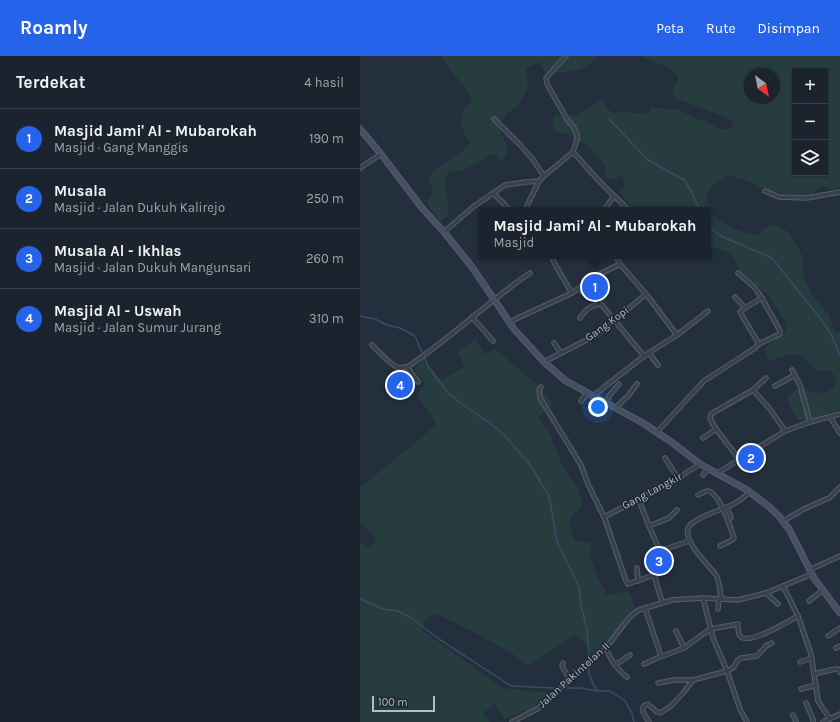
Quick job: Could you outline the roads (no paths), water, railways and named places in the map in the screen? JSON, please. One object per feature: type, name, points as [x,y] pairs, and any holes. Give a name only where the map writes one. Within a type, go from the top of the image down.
[{"type":"main road","points":[[360,129],[422,208],[444,232],[472,267],[514,329],[544,362],[566,381],[657,432],[708,470],[750,492],[767,504],[783,521],[811,572],[840,614]]},
{"type":"street","points":[[526,207],[539,182],[573,152],[577,140],[577,134],[574,128],[567,120],[547,84],[546,78],[566,56]]},
{"type":"street","points":[[494,119],[531,157],[544,176]]},
{"type":"street","points":[[573,152],[625,207]]},
{"type":"street","points":[[360,168],[381,154]]},
{"type":"street","points":[[444,232],[473,207],[506,185],[521,182],[539,182]]},
{"type":"street","points":[[764,191],[779,196],[808,198],[840,192]]},
{"type":"street","points":[[493,193],[507,207]]},
{"type":"street","points":[[606,207],[614,196]]},
{"type":"street","points":[[552,259],[572,293]]},
{"type":"street","points":[[618,259],[677,335]]},
{"type":"street","points":[[509,322],[572,293],[594,277],[620,264]]},
{"type":"street","points":[[372,345],[392,364],[401,368],[407,367],[513,284],[530,273]]},
{"type":"street","points":[[657,432],[704,381],[759,344],[780,334],[780,331],[762,298],[754,287],[738,273]]},
{"type":"street","points":[[578,289],[593,296],[602,304],[644,356]]},
{"type":"street","name":"Gang Kopi","points":[[544,362],[598,334],[646,294]]},
{"type":"street","points":[[735,297],[745,308]]},
{"type":"street","points":[[759,344],[740,312],[762,298]]},
{"type":"street","points":[[580,318],[589,307],[602,304]]},
{"type":"street","points":[[593,396],[644,356],[677,335],[708,311]]},
{"type":"street","points":[[472,317],[493,341]]},
{"type":"street","points":[[554,344],[561,353]]},
{"type":"street","points":[[649,353],[658,365]]},
{"type":"street","points":[[407,367],[418,382]]},
{"type":"street","points":[[792,370],[800,385],[810,422]]},
{"type":"street","points":[[775,386],[795,375]]},
{"type":"street","points":[[739,459],[716,429],[710,419],[711,414],[753,390],[766,378]]},
{"type":"street","points":[[606,403],[619,384]]},
{"type":"street","points":[[615,408],[628,396],[637,384]]},
{"type":"street","points":[[541,387],[539,390],[540,398],[581,465],[588,484],[604,517],[628,584],[654,576],[665,571],[666,569],[639,500]]},
{"type":"street","points":[[753,390],[770,409],[785,431]]},
{"type":"street","points":[[581,401],[587,393]]},
{"type":"street","points":[[716,474],[785,431],[810,422],[840,414]]},
{"type":"street","points":[[830,417],[840,433]]},
{"type":"street","points":[[702,438],[716,429]]},
{"type":"street","points":[[665,458],[678,478]]},
{"type":"street","name":"Gang Langkir","points":[[604,517],[639,500],[700,464]]},
{"type":"street","points":[[703,475],[708,470]]},
{"type":"street","points":[[783,521],[804,509],[829,498],[840,487]]},
{"type":"street","points":[[698,495],[707,491],[711,492],[725,508],[731,518]]},
{"type":"street","points":[[718,609],[720,599],[719,582],[689,541],[687,534],[688,528],[691,524],[702,518],[738,502],[750,492]]},
{"type":"street","points":[[720,546],[734,538],[725,508]]},
{"type":"street","points":[[649,526],[666,520],[677,510]]},
{"type":"street","points":[[660,552],[689,541]]},
{"type":"street","name":"Jalan Pakintelan II","points":[[512,722],[539,708],[586,664],[606,648],[625,623],[639,610],[672,600],[703,598],[738,600],[766,593],[811,572],[840,556]]},
{"type":"street","points":[[637,568],[638,581]]},
{"type":"street","points":[[654,576],[662,602]]},
{"type":"street","points":[[783,586],[798,616],[812,658],[818,701],[834,722]]},
{"type":"street","points":[[809,601],[823,590]]},
{"type":"street","points":[[766,593],[778,604]]},
{"type":"street","points":[[703,598],[713,638],[740,709],[747,722]]},
{"type":"street","points":[[645,608],[661,656]]},
{"type":"street","points":[[644,664],[684,648],[710,629],[737,624],[739,635],[741,637],[753,638],[782,626],[798,616]]},
{"type":"street","points":[[828,636],[840,628]]},
{"type":"street","points":[[676,631],[684,648]]},
{"type":"street","points":[[658,683],[674,680],[693,680],[727,672],[733,668],[741,658],[757,656],[766,646],[772,643]]},
{"type":"street","points":[[606,648],[615,665],[627,677]]},
{"type":"street","points":[[615,665],[630,655]]},
{"type":"street","points":[[800,662],[812,658]]},
{"type":"street","points":[[563,662],[562,666],[570,680]]},
{"type":"street","points":[[814,674],[835,669],[838,669],[840,672]]},
{"type":"street","points":[[649,722],[643,712],[643,707],[645,705],[648,704],[656,712],[661,712],[677,701],[693,680]]},
{"type":"street","points":[[801,689],[816,685]]},
{"type":"street","points":[[806,703],[813,722]]},
{"type":"street","points":[[823,722],[840,714]]},
{"type":"street","points":[[793,715],[796,722]]},
{"type":"waterway","points":[[609,119],[648,160],[684,180],[699,207]]},
{"type":"waterway","points":[[711,229],[723,237],[772,258],[831,334],[840,355]]},
{"type":"waterway","points":[[360,316],[375,319],[387,325],[400,328],[415,336],[429,368],[449,394],[495,427],[507,438],[527,461],[535,473],[548,494],[557,542],[579,587],[581,605],[587,630],[589,674],[598,691]]},
{"type":"waterway","points":[[360,599],[383,609],[398,611],[411,618],[439,639],[511,686],[580,688],[610,691],[625,701],[632,713],[634,722]]},
{"type":"place","name":"Masjid Jami' Al - Mubarokah","points":[[595,287]]},
{"type":"place","name":"Masjid Al - Uswah","points":[[400,385]]},
{"type":"place","name":"Musala","points":[[751,458]]},
{"type":"place","name":"Musala Al - Ikhlas","points":[[659,561]]}]
